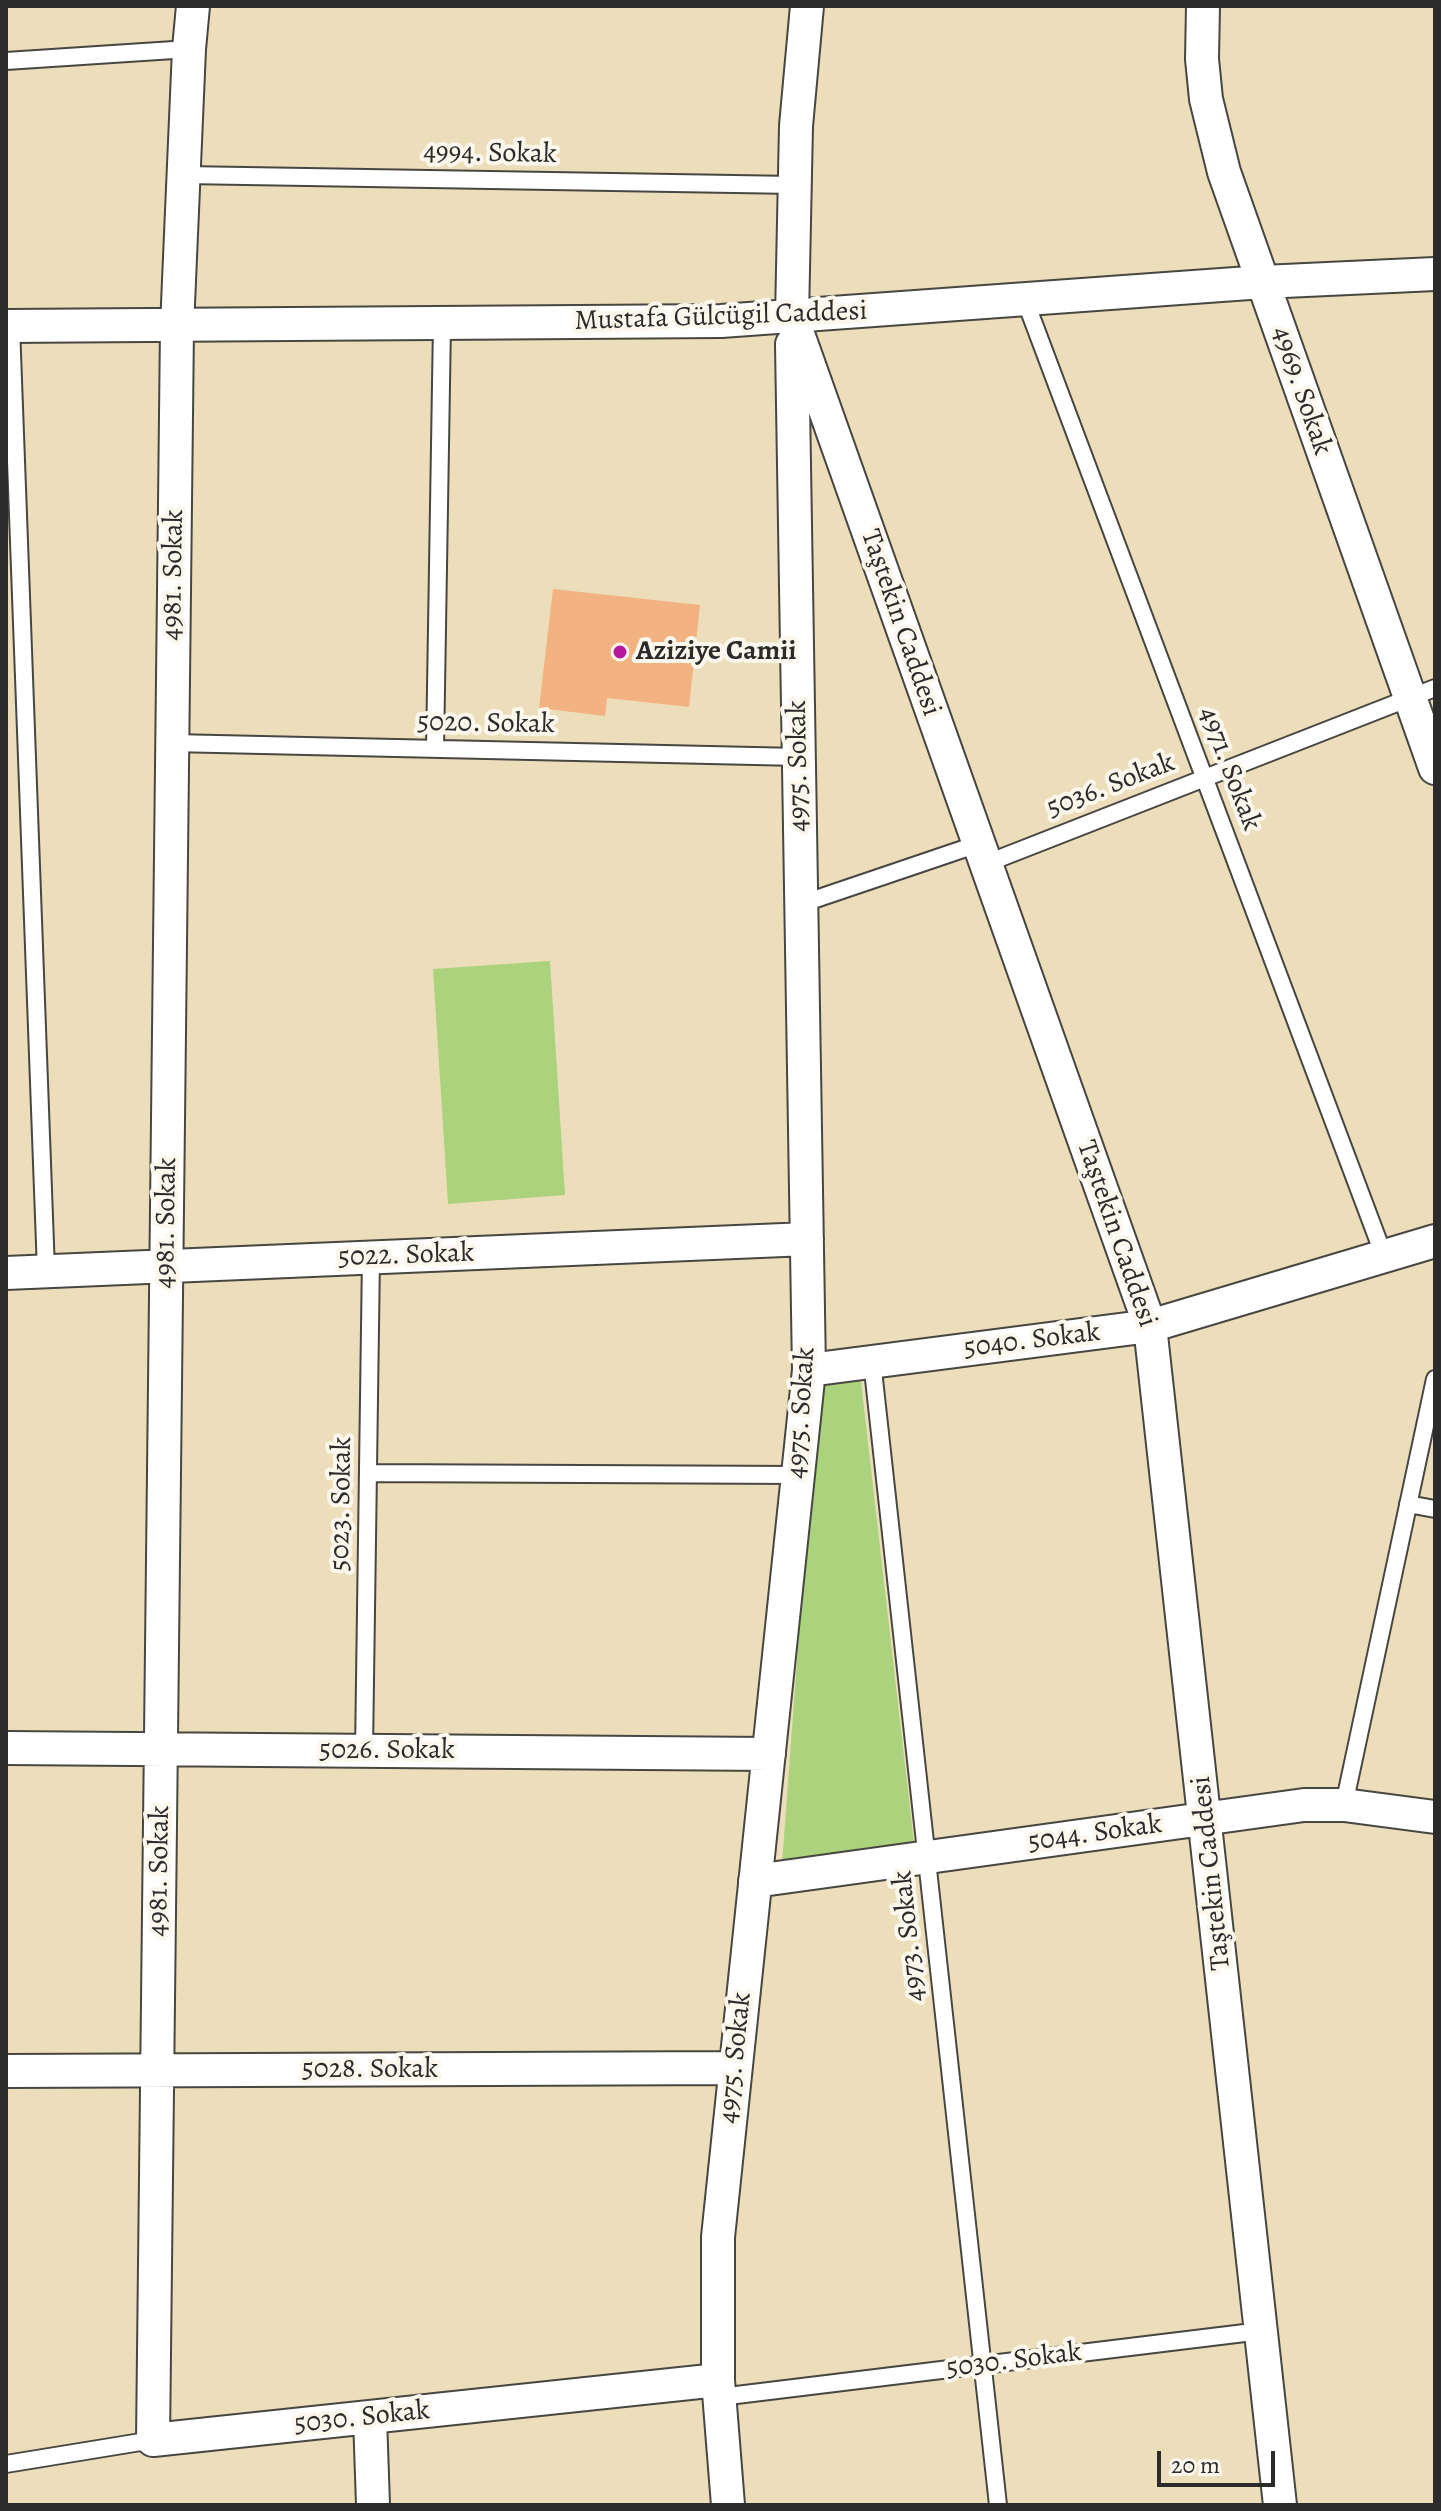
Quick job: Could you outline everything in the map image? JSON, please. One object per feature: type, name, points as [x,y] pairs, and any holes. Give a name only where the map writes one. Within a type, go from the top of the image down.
[{"type":"street","name":"4981. Sokak","points":[[153,2440],[177,327],[193,6]]},
{"type":"street","name":"Taştekin Caddesi","points":[[807,6],[796,126],[792,317],[1150,1326],[1280,2505]]},
{"type":"street","name":"4969. Sokak","points":[[1203,6],[1202,59],[1212,134],[1263,282],[1422,693],[1435,768]]},
{"type":"street","name":"Mustafa Gülcügil Caddesi","points":[[8,326],[650,323],[792,317],[1263,282],[1435,274]]},
{"type":"street","name":"4975. Sokak","points":[[728,2505],[719,2389],[718,2237],[809,1370],[792,317]]},
{"type":"street","name":"5022. Sokak","points":[[6,1273],[807,1239]]},
{"type":"street","name":"5040. Sokak","points":[[809,1370],[1150,1326],[1435,1241]]},
{"type":"street","name":"5026. Sokak","points":[[6,1748],[769,1754]]},
{"type":"street","name":"5044. Sokak","points":[[755,1881],[1304,1805],[1344,1805],[1435,1817]]},
{"type":"street","name":"5028. Sokak","points":[[6,2071],[735,2068]]},
{"type":"street","name":"5030. Sokak","points":[[153,2440],[370,2417],[719,2389]]},
{"type":"street","points":[[370,2417],[373,2505]]},
{"type":"lane","points":[[6,61],[189,49]]},
{"type":"lane","name":"4994. Sokak","points":[[184,175],[795,185]]},
{"type":"lane","name":"4971. Sokak","points":[[1025,300],[1384,1256]]},
{"type":"lane","points":[[435,749],[442,324]]},
{"type":"lane","points":[[8,326],[46,1271]]},
{"type":"lane","name":"5036. Sokak","points":[[801,904],[982,854],[1205,778],[1422,693]]},
{"type":"lane","name":"5020. Sokak","points":[[172,743],[799,757]]},
{"type":"lane","name":"5023. Sokak","points":[[364,1751],[371,1257]]},
{"type":"lane","name":"4973. Sokak","points":[[872,1361],[998,2505]]},
{"type":"lane","points":[[1344,1805],[1435,1379]]},
{"type":"lane","points":[[368,1473],[798,1475]]},
{"type":"lane","points":[[1408,1504],[1435,1509]]},
{"type":"lane","name":"5030. Sokak","points":[[719,2389],[983,2365],[1261,2331]]},
{"type":"lane","name":"5030. Sokak","points":[[6,2464],[153,2440]]},
{"type":"green space","points":[[550,961],[565,1195],[448,1204],[433,969]]},
{"type":"green space","points":[[860,1373],[914,1843],[782,1864],[818,1375]]},
{"type":"building","name":"Aziziye Camii","points":[[553,589],[700,605],[689,707],[607,698],[605,716],[539,708]]},
{"type":"place","name":"Aziziye Camii","points":[[620,652]]}]
